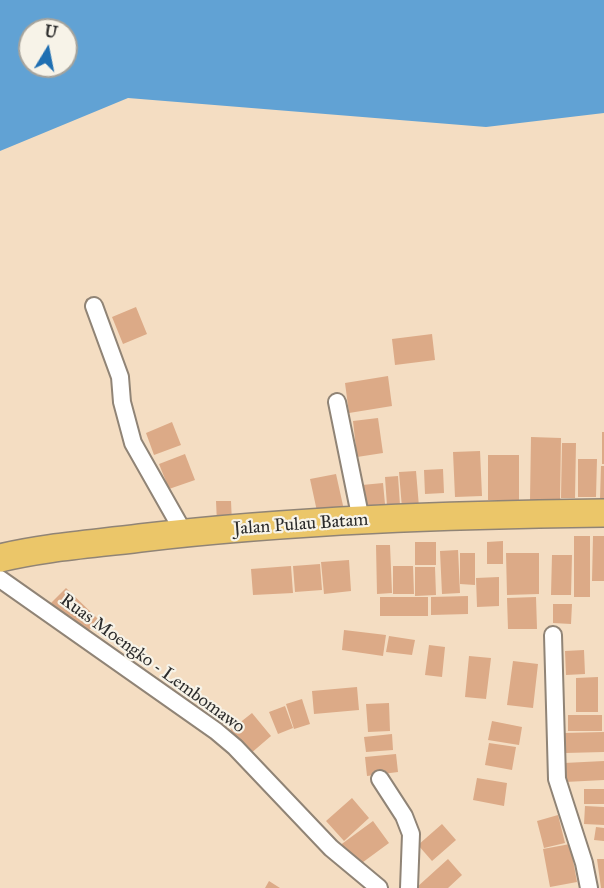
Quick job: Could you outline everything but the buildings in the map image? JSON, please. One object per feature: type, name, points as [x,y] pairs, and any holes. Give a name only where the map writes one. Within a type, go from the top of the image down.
[{"type":"highway","name":"Jalan Pulau Batam","points":[[0,558],[26,552],[184,533],[362,520],[604,513]]},
{"type":"street","points":[[94,306],[120,377],[122,402],[133,443],[184,533]]},
{"type":"street","points":[[337,402],[362,520]]},
{"type":"street","name":"Ruas Moengko - Lembomawo","points":[[0,579],[216,730],[332,848],[379,888]]},
{"type":"street","points":[[553,635],[557,779],[584,863],[589,888]]},
{"type":"street","points":[[380,779],[404,816],[411,834],[409,888]]},
{"type":"water","points":[[0,0],[604,0],[604,113],[486,127],[128,98],[0,151]]}]
